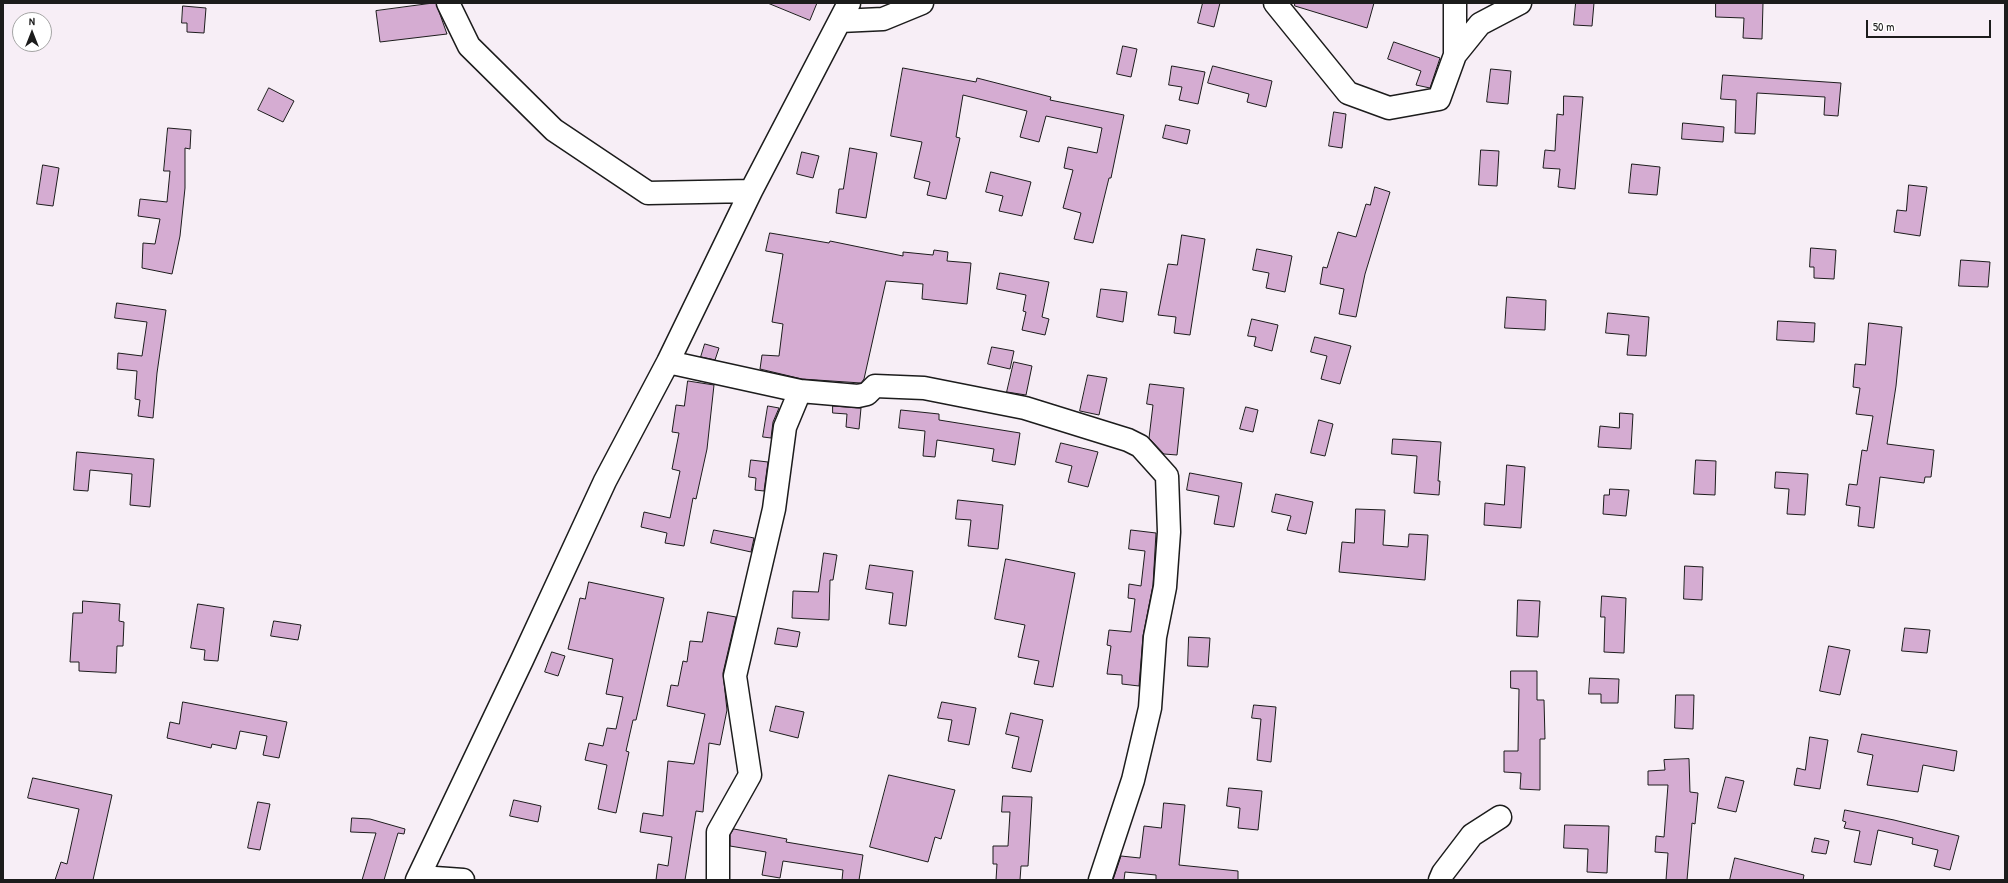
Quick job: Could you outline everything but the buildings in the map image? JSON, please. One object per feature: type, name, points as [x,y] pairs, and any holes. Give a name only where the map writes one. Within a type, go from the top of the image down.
[{"type":"street","points":[[448,3],[469,46],[554,130],[648,193],[751,191]]},
{"type":"street","points":[[417,880],[522,660],[605,481],[668,362],[751,191],[844,12],[883,19],[922,3]]},
{"type":"street","points":[[1275,3],[1348,93],[1389,108],[1439,99],[1455,55],[1480,24],[1520,3]]},
{"type":"street","points":[[1455,3],[1455,55]]},
{"type":"street","points":[[668,362],[800,391],[858,396],[867,394],[875,386],[924,388],[1025,408],[1128,440],[1140,446],[1167,476],[1169,532],[1165,587],[1155,637],[1150,708],[1133,780],[1100,880]]},
{"type":"street","points":[[718,880],[718,832],[750,774],[735,676],[774,509],[785,427],[800,391]]},
{"type":"street","points":[[1440,880],[1443,873],[1472,835],[1500,817]]},
{"type":"street","points":[[432,880],[435,878],[462,880]]}]
